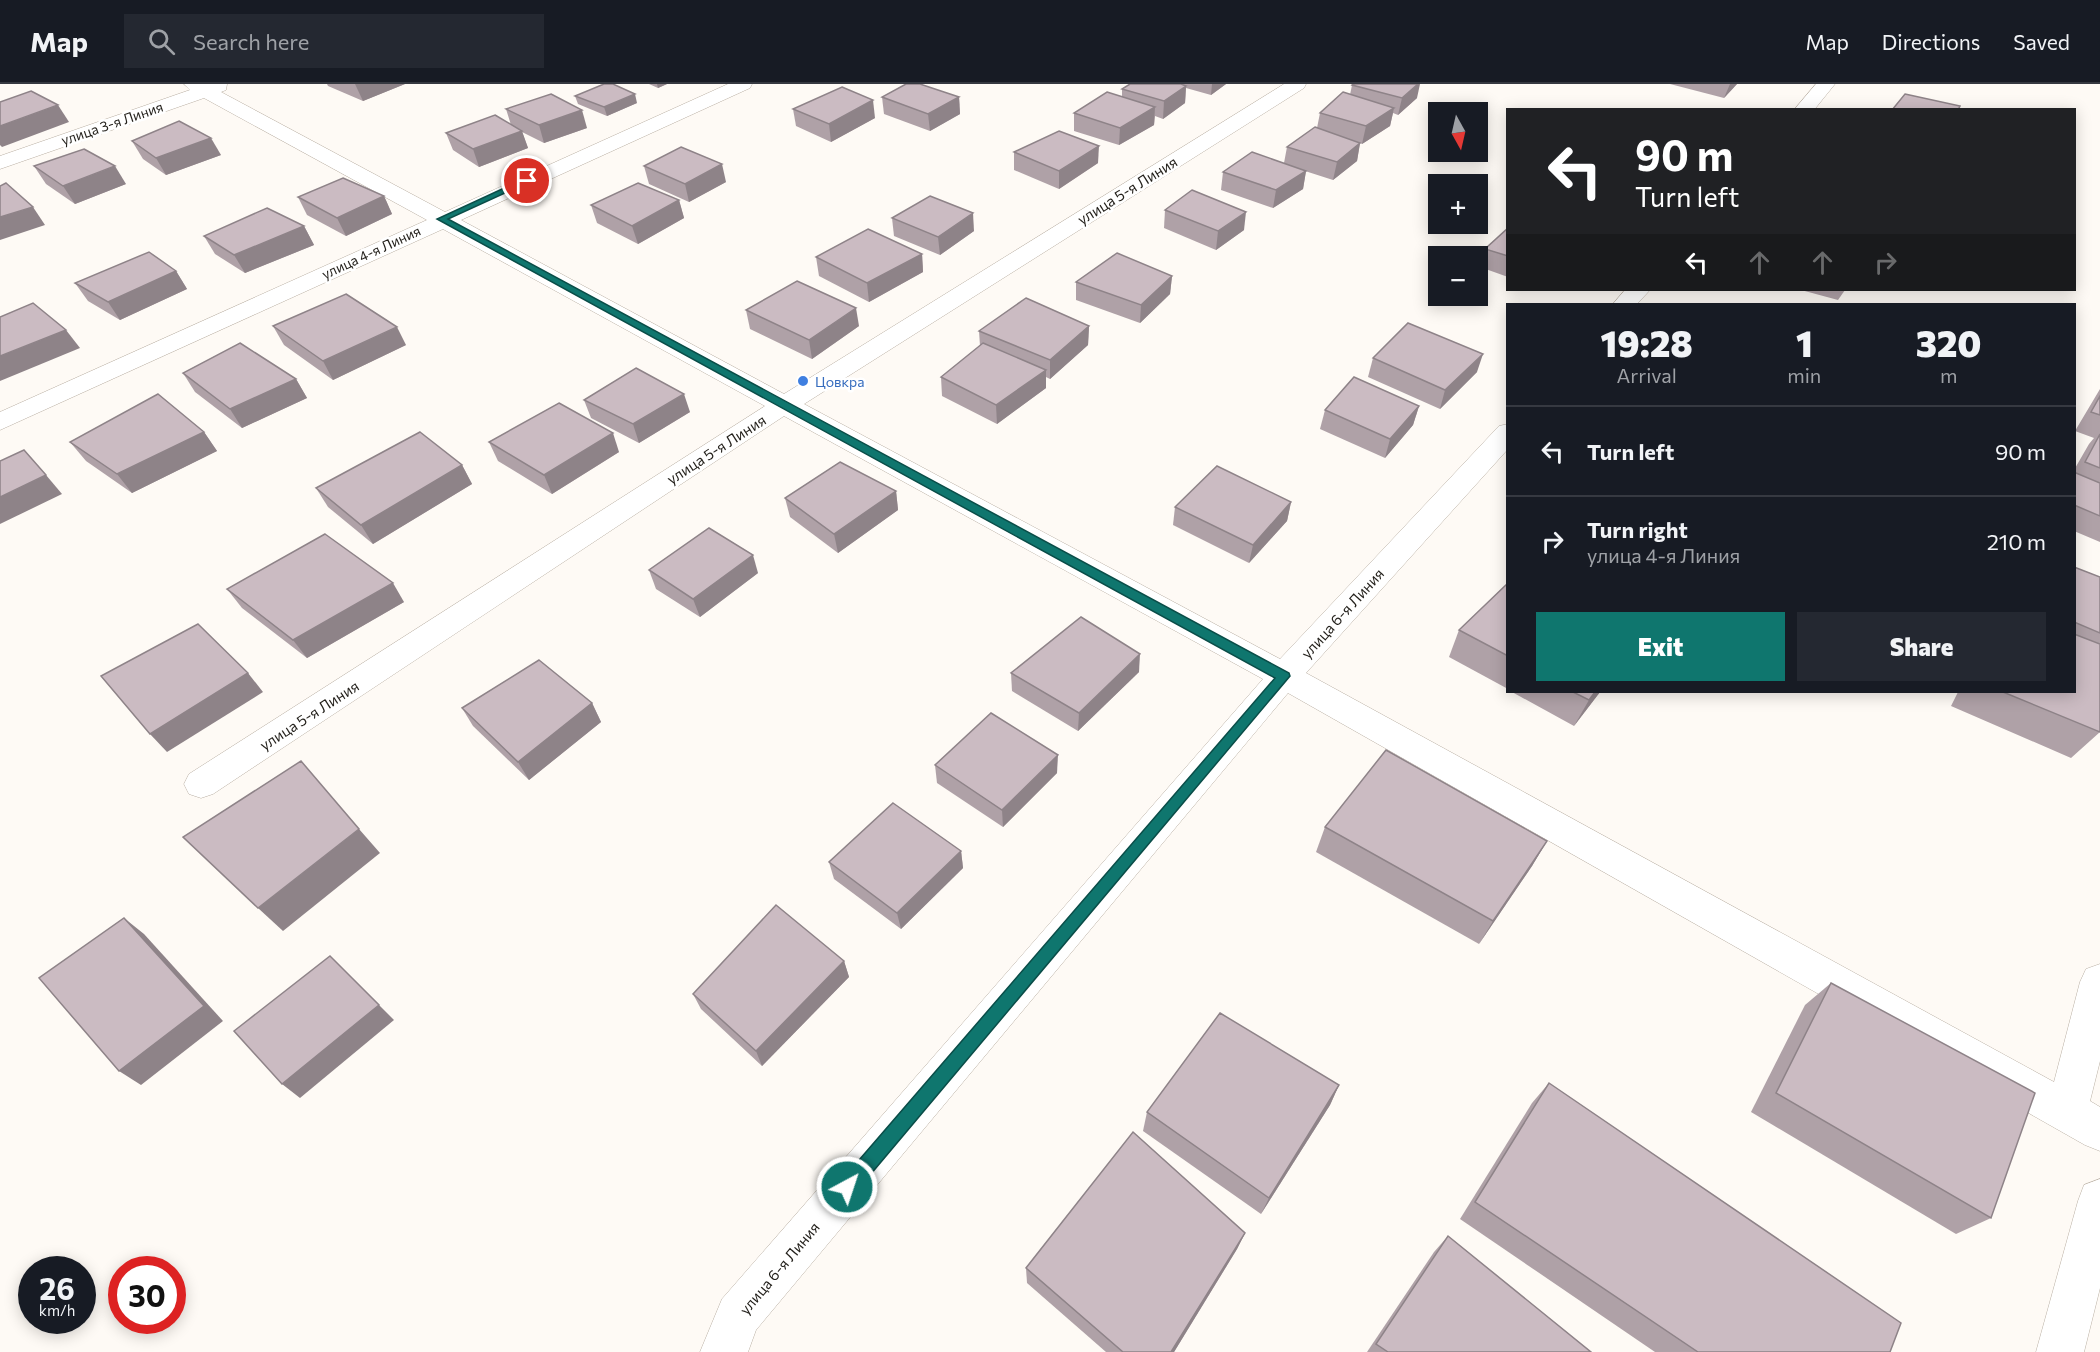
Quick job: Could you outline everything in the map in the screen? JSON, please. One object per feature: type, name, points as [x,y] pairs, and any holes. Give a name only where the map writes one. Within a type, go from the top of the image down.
[{"type":"street","name":"улица 4-я Линия","points":[[0,422],[441,219],[742,84]]},
{"type":"street","name":"улица 5-я Линия","points":[[201,784],[784,405],[1297,84]]},
{"type":"street","points":[[1805,108],[1826,84]]},
{"type":"street","points":[[207,86],[441,219],[1284,676],[2084,1120],[2100,982]]},
{"type":"street","name":"улица 3-я Линия","points":[[0,163],[207,86]]},
{"type":"street","points":[[1625,303],[1637,291]]},
{"type":"street","name":"улица 6-я Линия","points":[[724,1352],[738,1315],[1284,676],[1506,434]]},
{"type":"street","points":[[2060,1352],[2100,1201]]},
{"type":"building","points":[[604,84],[613,84],[635,94],[604,107],[575,96]]},
{"type":"building","points":[[906,84],[920,84],[959,97],[928,114],[882,97]]},
{"type":"building","points":[[1130,84],[1181,84],[1186,86],[1164,101],[1122,89]]},
{"type":"building","points":[[1353,84],[1418,84],[1402,98]]},
{"type":"building","points":[[842,87],[873,100],[829,124],[793,109]]},
{"type":"building","points":[[31,91],[58,105],[0,126],[0,102]]},
{"type":"building","points":[[1107,92],[1155,107],[1120,128],[1074,113]]},
{"type":"building","points":[[1343,92],[1394,108],[1366,126],[1320,113]]},
{"type":"building","points":[[551,94],[582,110],[539,125],[506,109]]},
{"type":"building","points":[[1905,94],[1960,106],[1959,108],[1894,108]]},
{"type":"building","points":[[495,115],[522,131],[473,149],[446,133]]},
{"type":"building","points":[[179,121],[211,138],[156,158],[132,141]]},
{"type":"building","points":[[1315,127],[1360,143],[1337,162],[1287,147]]},
{"type":"building","points":[[1059,131],[1099,146],[1059,171],[1014,152]]},
{"type":"building","points":[[681,147],[722,164],[685,184],[644,166]]},
{"type":"building","points":[[84,149],[115,166],[63,186],[34,166]]},
{"type":"building","points":[[1252,152],[1306,171],[1276,190],[1223,172]]},
{"type":"building","points":[[343,178],[384,196],[337,218],[298,197]]},
{"type":"building","points":[[6,183],[33,207],[0,217],[0,186]]},
{"type":"building","points":[[638,183],[679,200],[632,226],[591,205]]},
{"type":"building","points":[[1192,190],[1246,212],[1218,231],[1165,210]]},
{"type":"building","points":[[930,196],[973,213],[938,237],[892,218]]},
{"type":"building","points":[[267,208],[304,226],[234,255],[204,236]]},
{"type":"building","points":[[868,229],[922,254],[867,283],[816,257]]},
{"type":"building","points":[[1506,230],[1506,255],[1488,250],[1488,246]]},
{"type":"building","points":[[149,252],[176,271],[108,302],[75,283]]},
{"type":"building","points":[[1117,253],[1172,276],[1141,305],[1076,282]]},
{"type":"building","points":[[797,281],[856,308],[809,340],[746,310]]},
{"type":"building","points":[[346,294],[397,327],[323,361],[273,326]]},
{"type":"building","points":[[1026,298],[1089,326],[1050,360],[979,331]]},
{"type":"building","points":[[33,303],[66,330],[0,356],[0,317]]},
{"type":"building","points":[[1408,323],[1483,354],[1445,390],[1373,358]]},
{"type":"building","points":[[240,343],[296,379],[230,409],[183,373]]},
{"type":"building","points":[[983,343],[1046,370],[996,405],[941,377]]},
{"type":"building","points":[[636,368],[684,394],[633,424],[584,400]]},
{"type":"building","points":[[1354,377],[1419,406],[1390,439],[1325,410]]},
{"type":"building","points":[[158,394],[204,432],[117,474],[70,442]]},
{"type":"building","points":[[2100,396],[2100,415],[2091,412]]},
{"type":"building","points":[[559,403],[613,433],[544,475],[489,442]]},
{"type":"building","points":[[420,432],[462,465],[361,525],[316,488]]},
{"type":"building","points":[[2100,434],[2100,468],[2085,462]]},
{"type":"building","points":[[24,450],[46,475],[0,497],[0,461]]},
{"type":"building","points":[[840,462],[896,491],[834,534],[785,498]]},
{"type":"building","points":[[1217,466],[1291,502],[1253,545],[1175,507]]},
{"type":"building","points":[[2076,473],[2100,483],[2100,516],[2076,506]]},
{"type":"building","points":[[709,528],[753,555],[693,599],[649,570]]},
{"type":"building","points":[[325,534],[393,583],[293,640],[227,589]]},
{"type":"building","points":[[2076,568],[2100,577],[2100,633],[2076,623]]},
{"type":"building","points":[[1506,585],[1506,655],[1459,630]]},
{"type":"building","points":[[1081,617],[1140,654],[1079,713],[1011,673]]},
{"type":"building","points":[[198,624],[248,673],[150,734],[101,676]]},
{"type":"building","points":[[2076,635],[2100,644],[2100,732],[2005,693],[2076,693]]},
{"type":"building","points":[[539,660],[592,703],[518,762],[462,708]]},
{"type":"building","points":[[1575,693],[1594,693],[1589,700]]},
{"type":"building","points":[[991,713],[1058,755],[1002,810],[935,765]]},
{"type":"building","points":[[1386,750],[1547,841],[1493,921],[1325,827]]},
{"type":"building","points":[[301,761],[359,829],[258,908],[183,837]]},
{"type":"building","points":[[893,803],[961,851],[897,913],[829,862]]},
{"type":"building","points":[[776,905],[844,961],[756,1051],[693,994]]},
{"type":"building","points":[[124,918],[204,1006],[119,1071],[39,978]]},
{"type":"building","points":[[330,956],[379,1005],[282,1084],[234,1031]]},
{"type":"building","points":[[1831,983],[2035,1093],[1991,1218],[1776,1093]]},
{"type":"building","points":[[1220,1013],[1339,1085],[1269,1198],[1147,1112]]},
{"type":"building","points":[[1549,1083],[1901,1323],[1890,1352],[1698,1352],[1475,1202]]},
{"type":"building","points":[[1133,1132],[1245,1233],[1171,1352],[1123,1352],[1026,1268]]},
{"type":"building","points":[[1448,1236],[1591,1352],[1388,1352],[1376,1344]]},
{"type":"place","name":"Цовкра","points":[[803,381]]},
{"type":"route","points":[[527,181],[441,219],[1284,676],[847,1187]]}]
